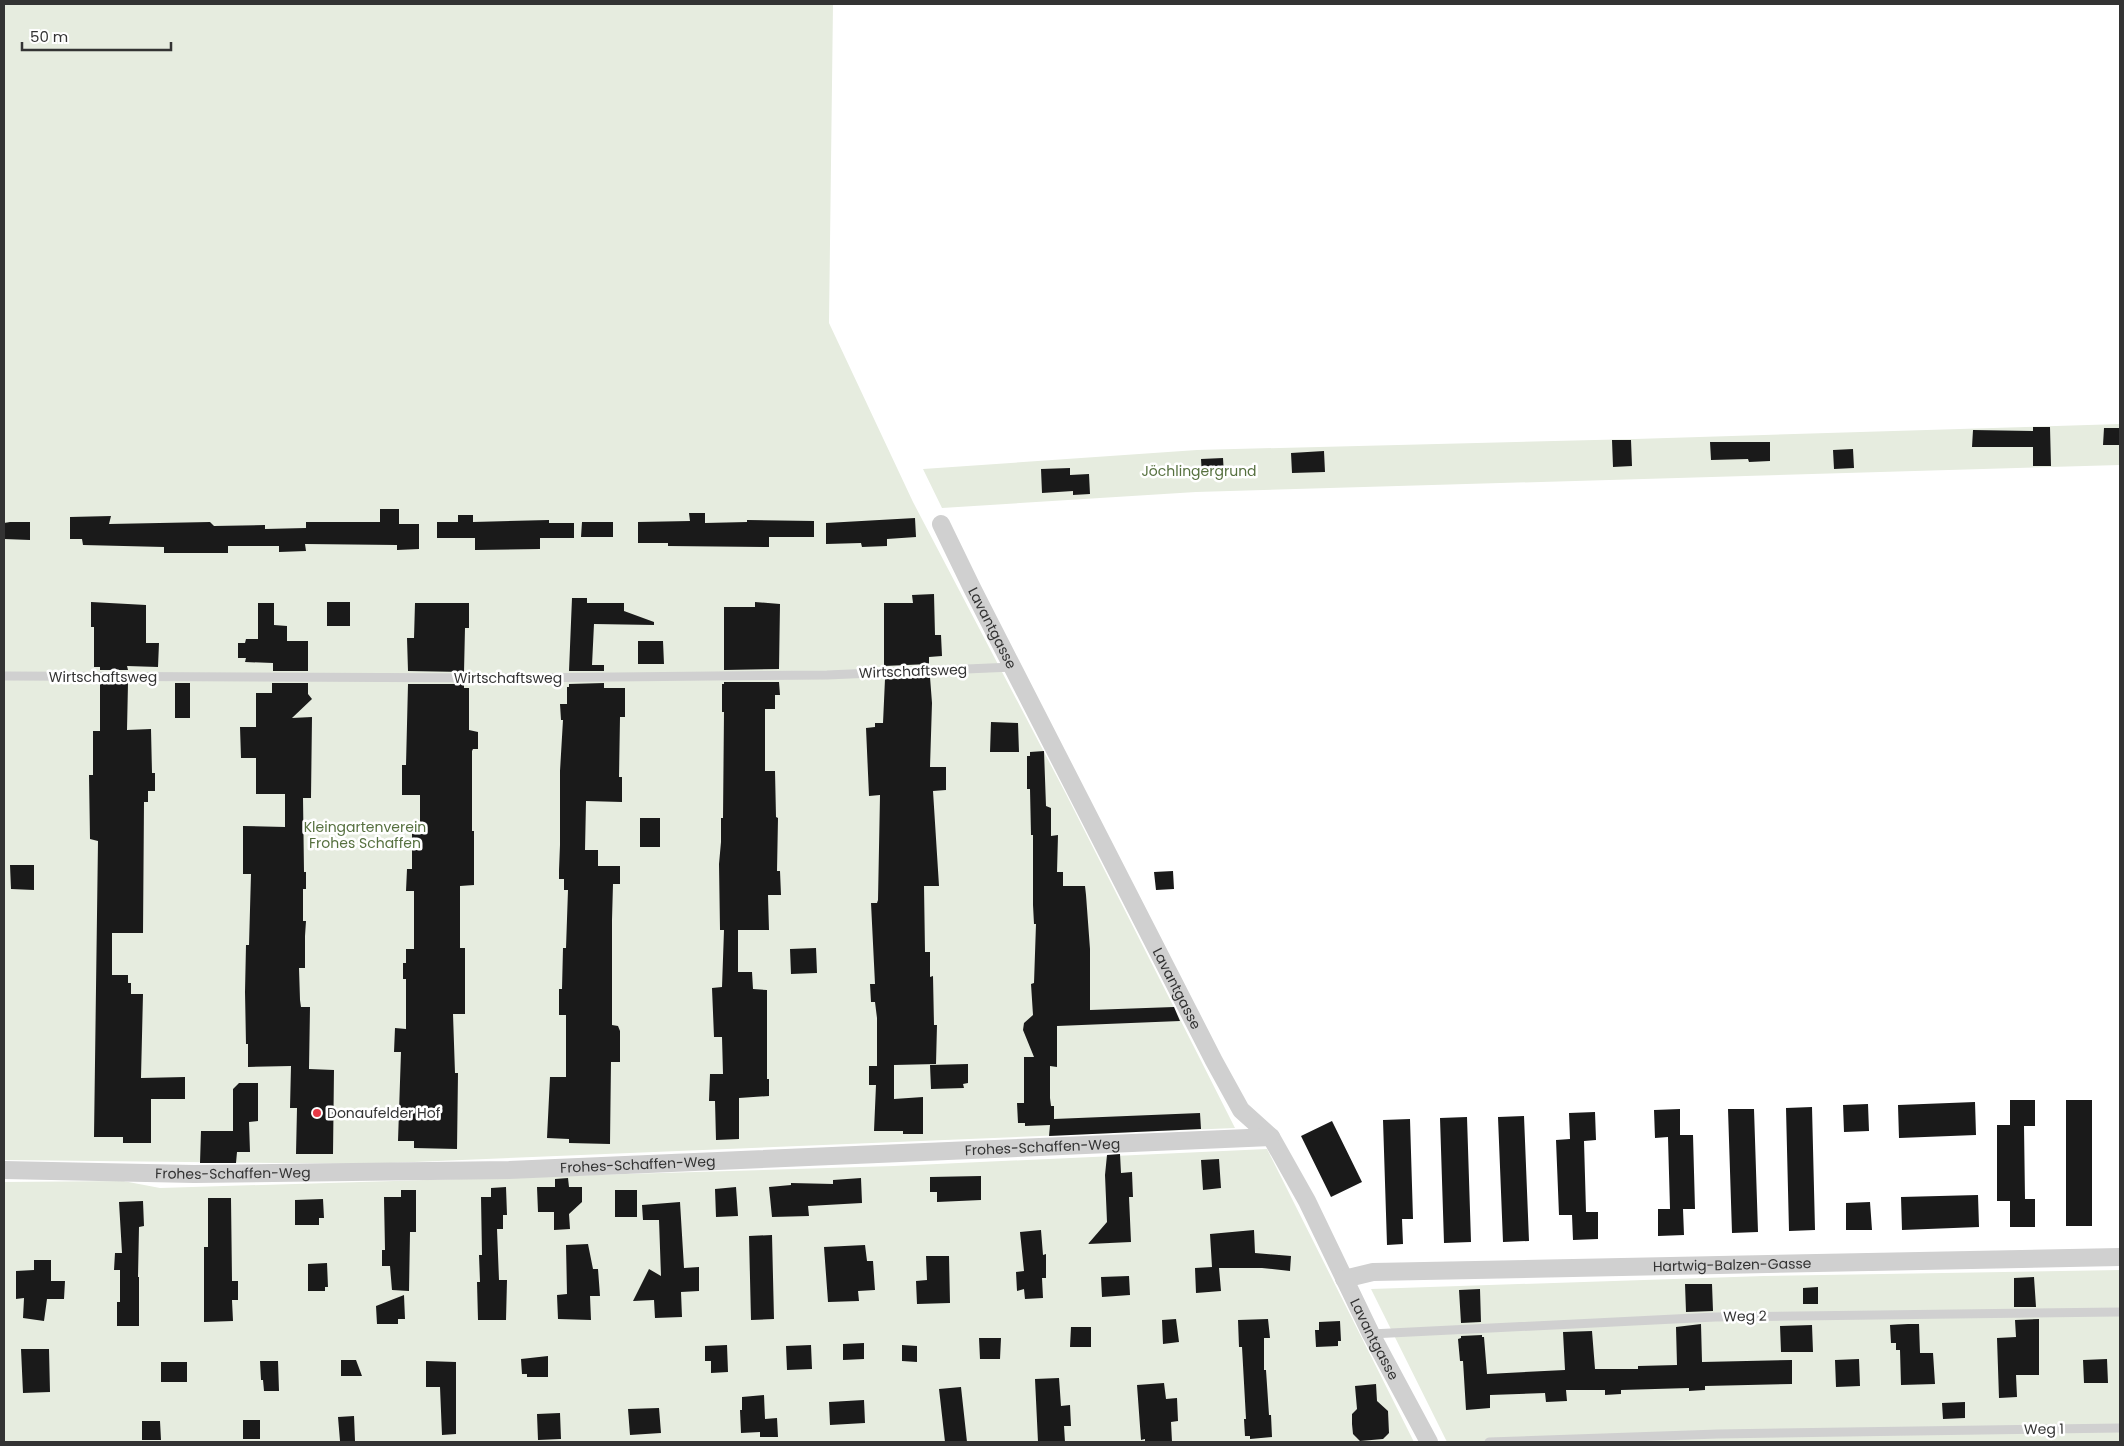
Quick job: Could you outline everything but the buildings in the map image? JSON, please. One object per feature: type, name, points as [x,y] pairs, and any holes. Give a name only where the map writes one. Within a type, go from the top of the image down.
[{"type":"street","name":"Lavantgasse","points":[[941,524],[972,588],[1241,1110],[1271,1137],[1307,1201],[1371,1334],[1429,1442]]},
{"type":"street","name":"Frohes-Schaffen-Weg","points":[[4,1170],[203,1174],[508,1170],[1271,1137]]},
{"type":"street","name":"Hartwig-Balzen-Gasse","points":[[1344,1278],[1382,1272],[2120,1257]]},
{"type":"lane","name":"Wirtschaftsweg","points":[[4,676],[453,678],[817,675],[1013,667]]},
{"type":"lane","name":"Weg 2","points":[[1371,1334],[1716,1317],[2120,1312]]},
{"type":"lane","name":"Weg 1","points":[[1489,1442],[1726,1434],[2120,1428]]},
{"type":"green space","name":"Kleingartenverein Frohes Schaffen","points":[[4,4],[833,4],[829,323],[913,502],[1066,794],[1235,1128],[366,1164],[4,1160]]},
{"type":"green space","name":"Jöchlingergrund","points":[[2120,424],[2120,465],[1196,492],[942,508],[923,469],[1197,450]]},
{"type":"green space","points":[[1267,1149],[1414,1442],[4,1442],[4,1182],[123,1181],[160,1188],[894,1166]]},
{"type":"green space","points":[[2120,1270],[2120,1442],[1447,1442],[1371,1289],[1764,1276]]},
{"type":"place","name":"Donaufelder Hof","points":[[317,1113]]}]
